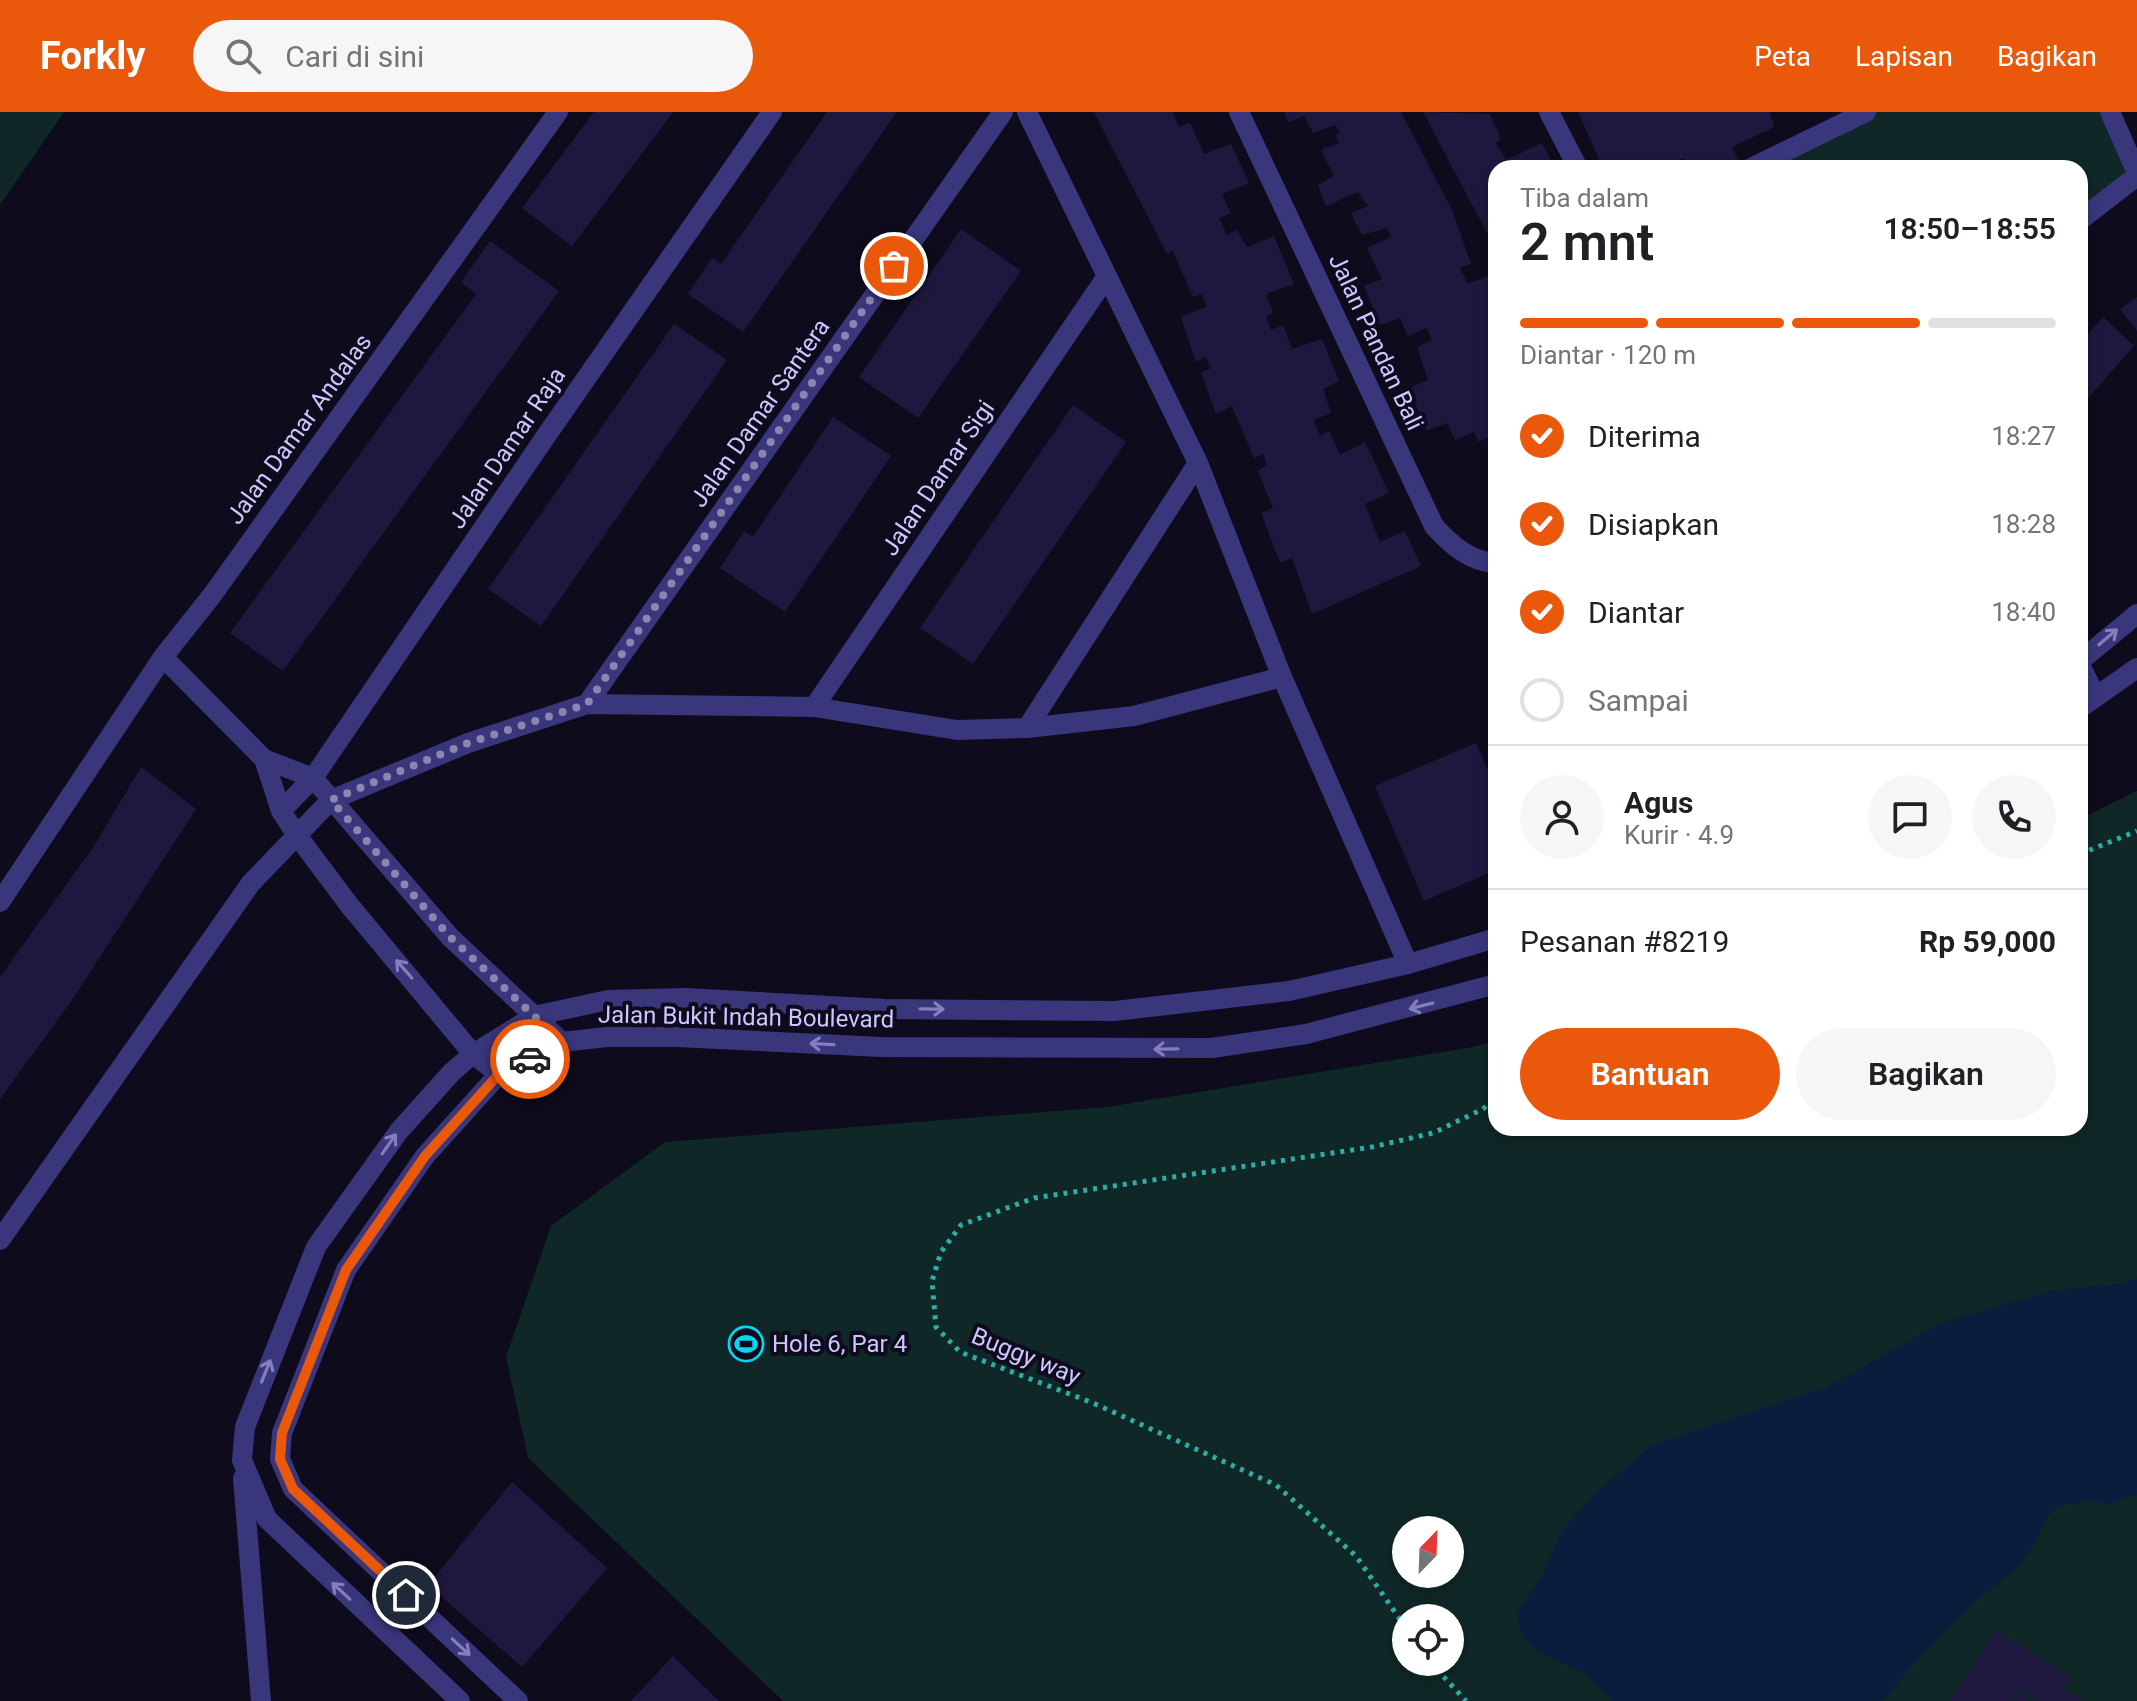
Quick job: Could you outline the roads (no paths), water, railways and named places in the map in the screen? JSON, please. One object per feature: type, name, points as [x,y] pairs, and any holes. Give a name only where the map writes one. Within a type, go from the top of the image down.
[{"type":"street","name":"Jalan Damar Andalas","points":[[0,902],[163,657],[213,594],[558,112]]},
{"type":"street","name":"Jalan Damar Raja","points":[[281,811],[313,778],[772,112]]},
{"type":"street","name":"Jalan Damar Santera","points":[[587,704],[1003,112]]},
{"type":"street","points":[[1027,112],[1105,279],[1198,463],[1282,677],[1408,964]]},
{"type":"street","name":"Jalan Pandan Bali","points":[[1239,112],[1434,526],[1451,545],[1488,563]]},
{"type":"street","points":[[1549,112],[1574,160]]},
{"type":"street","points":[[1765,160],[1844,116],[1866,112]]},
{"type":"street","points":[[2088,214],[2137,174],[2110,112]]},
{"type":"street","name":"Jalan Damar Sigi","points":[[814,707],[1105,279]]},
{"type":"street","points":[[1027,728],[1198,463]]},
{"type":"street","points":[[2088,656],[2137,614]]},
{"type":"street","points":[[163,657],[264,759],[313,778],[450,937],[562,1042]]},
{"type":"street","points":[[2088,702],[2137,668]]},
{"type":"street","points":[[0,1240],[251,883],[331,800],[468,743],[587,704],[814,707],[957,730],[1027,728],[1134,716],[1282,677]]},
{"type":"street","points":[[264,759],[281,811],[296,834],[350,906],[473,1054],[499,1074]]},
{"type":"street","points":[[261,1701],[242,1460],[245,1427],[316,1247],[399,1131],[473,1054],[534,1016],[608,1000],[685,998],[885,1009],[1115,1011],[1289,991],[1408,964],[1488,940]]},
{"type":"street","name":"Jalan Bukit Indah Boulevard","points":[[518,1701],[293,1489],[280,1459],[282,1433],[346,1270],[425,1156],[499,1074],[562,1042],[607,1037],[677,1037],[882,1047],[1212,1048],[1306,1034],[1488,986]]},
{"type":"street","points":[[242,1460],[267,1519],[460,1701]]},
{"type":"water","points":[[2137,1278],[2137,1495],[2109,1504],[2090,1500],[2055,1508],[2023,1561],[1942,1634],[1883,1701],[1612,1701],[1584,1674],[1541,1653],[1524,1638],[1517,1613],[1543,1575],[1561,1532],[1596,1493],[1652,1445],[1829,1386],[1941,1323],[2051,1291],[2120,1284]]},
{"type":"place","name":"Hole 6, Par 4","points":[[746,1344]]}]
